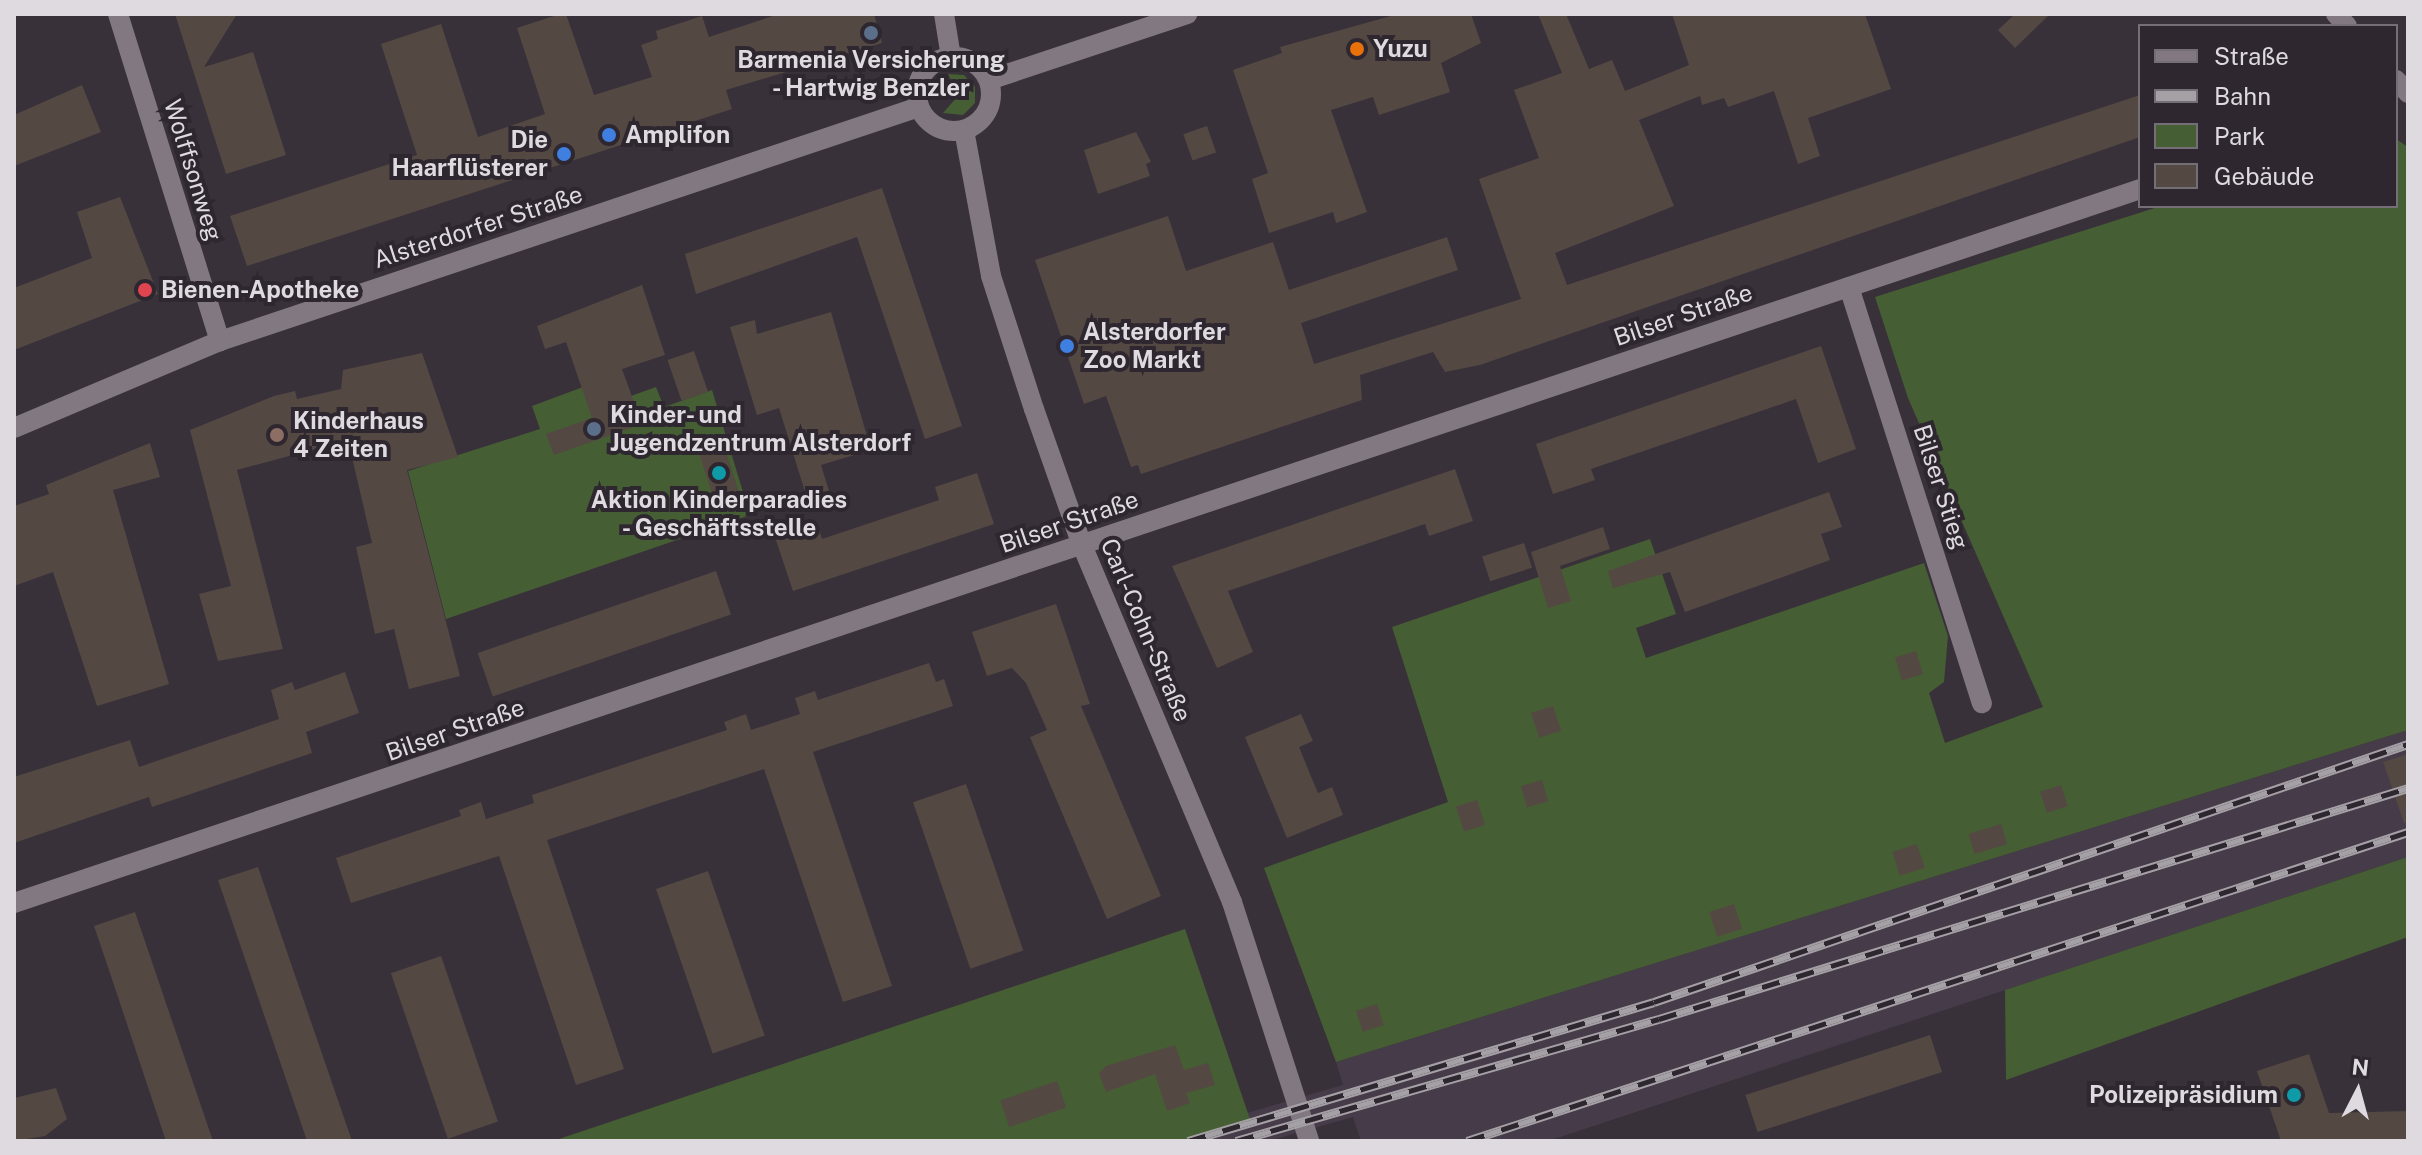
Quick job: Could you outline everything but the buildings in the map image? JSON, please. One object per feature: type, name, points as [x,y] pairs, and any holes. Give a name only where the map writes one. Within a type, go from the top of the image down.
[{"type":"street","name":"Wolffsonweg","points":[[118,14],[220,341]]},
{"type":"street","points":[[944,14],[951,57]]},
{"type":"street","points":[[989,80],[1187,14]]},
{"type":"street","points":[[951,57],[976,63],[989,80],[989,109],[964,130],[937,126],[919,107],[925,71],[951,57]]},
{"type":"street","name":"Alsterdorfer Straße","points":[[14,428],[220,341],[919,107]]},
{"type":"street","name":"Carl-Cohn-Straße","points":[[964,130],[991,276],[1082,545],[1232,902],[1309,1141]]},
{"type":"street","name":"Bilser Straße","points":[[14,903],[2138,190]]},
{"type":"street","name":"Bilser Stieg","points":[[1849,287],[1982,703]]},
{"type":"shaded area","points":[[2408,730],[2408,857],[1548,1141],[1361,1141],[1353,1117],[1268,1141],[1151,1141],[1343,1085],[1336,1062]]},
{"type":"green space","points":[[948,74],[964,75],[975,87],[975,103],[963,115],[943,113],[959,95]]},
{"type":"green space","points":[[2398,140],[2408,147],[2408,730],[1336,1062],[1264,868],[1448,802],[1392,627],[1650,539],[1676,614],[1636,628],[1646,658],[1924,563],[1948,636],[1944,682],[1929,693],[1945,743],[2043,707],[1908,398],[1875,297],[2155,208],[2398,208]]},
{"type":"green space","points":[[583,387],[592,410],[656,387],[664,407],[712,390],[750,515],[446,619],[408,471],[540,429],[532,406]]},
{"type":"green space","points":[[2408,857],[2408,937],[2006,1080],[2005,990]]},
{"type":"green space","points":[[1185,929],[1251,1122],[1185,1141],[553,1141]]},
{"type":"railway","points":[[1188,1141],[1654,1002],[2408,744]]},
{"type":"railway","points":[[1236,1141],[1659,1019],[2408,788]]},
{"type":"railway","points":[[1467,1141],[2408,832]]},
{"type":"place","name":"Barmenia Versicherung - Hartwig Benzler","points":[[871,33]]},
{"type":"place","name":"Yuzu","points":[[1357,49]]},
{"type":"place","name":"Amplifon","points":[[609,135]]},
{"type":"place","name":"Die Haarflüsterer","points":[[564,154]]},
{"type":"place","name":"Bienen-Apotheke","points":[[145,290]]},
{"type":"place","name":"Alsterdorfer Zoo Markt","points":[[1067,346]]},
{"type":"place","name":"Kinder- und Jugendzentrum Alsterdorf","points":[[594,429]]},
{"type":"place","name":"Kinderhaus 4 Zeiten","points":[[277,435]]},
{"type":"place","name":"Aktion Kinderparadies - Geschäftsstelle","points":[[719,473]]},
{"type":"place","name":"Polizeipräsidium","points":[[2294,1095]]}]
